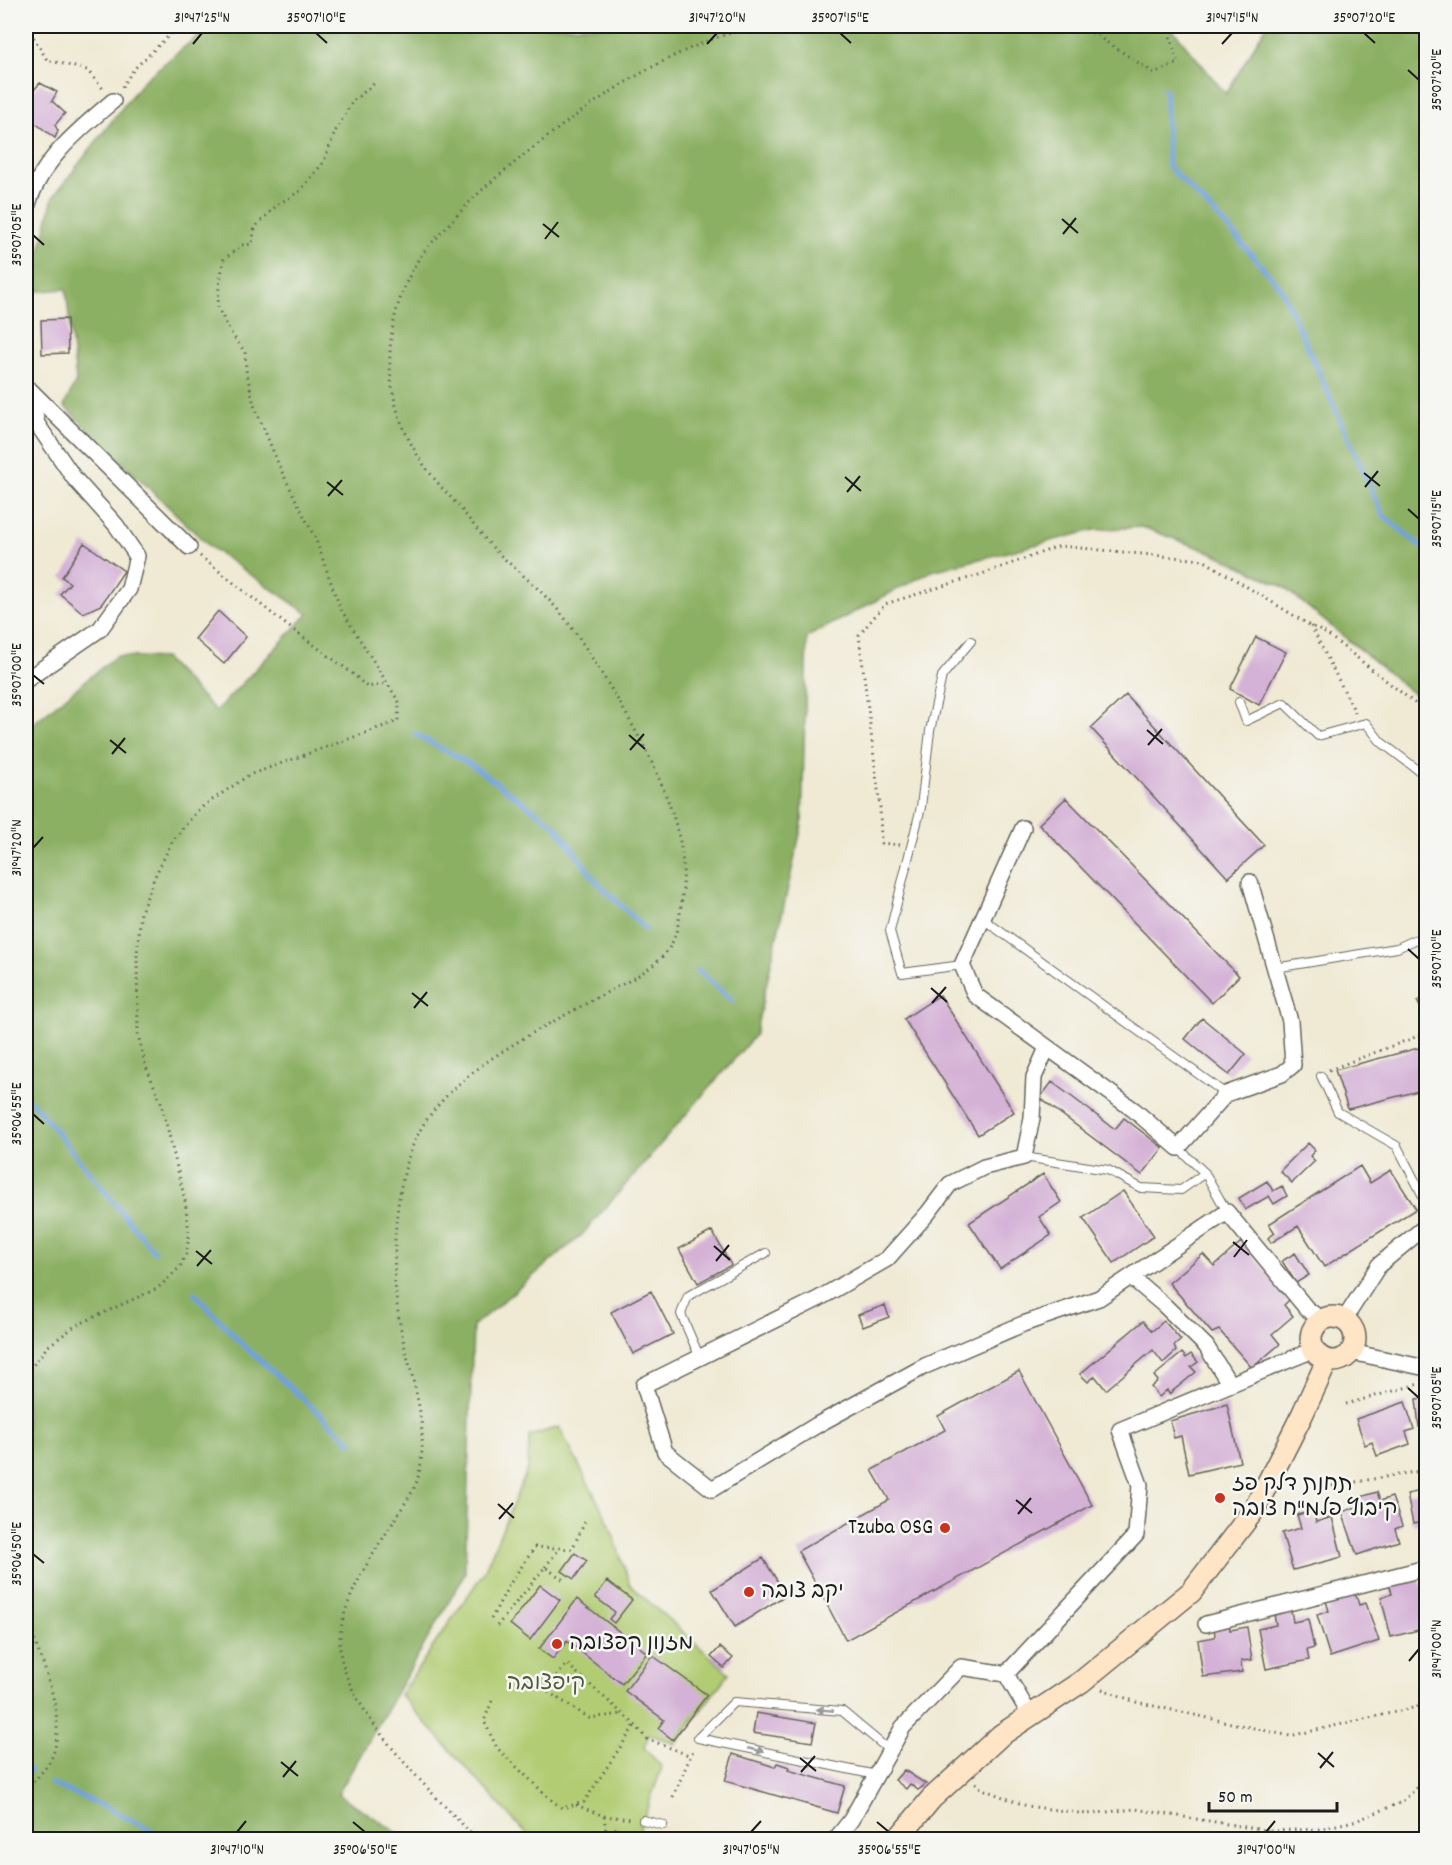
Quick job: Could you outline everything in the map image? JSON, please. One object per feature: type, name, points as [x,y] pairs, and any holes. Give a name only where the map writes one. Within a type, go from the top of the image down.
[{"type":"street","points":[[26,212],[28,200],[44,168],[74,134],[113,101]]},
{"type":"street","points":[[28,388],[189,547]]},
{"type":"street","points":[[26,680],[100,629],[129,589],[137,556],[116,525],[74,478],[37,424],[28,388]]},
{"type":"street","points":[[1023,828],[962,965],[975,994],[1134,1110],[1178,1148],[1226,1094],[1282,1074],[1293,1065],[1290,1022],[1250,882]]},
{"type":"street","points":[[1047,1048],[1034,1077],[1032,1119],[1024,1157],[984,1167],[950,1184],[928,1213],[887,1259],[818,1299],[644,1386],[665,1452],[712,1489],[817,1425],[925,1366],[1023,1324],[1099,1298],[1227,1212],[1307,1309],[1322,1320]]},
{"type":"street","points":[[1344,1320],[1379,1266],[1426,1226]]},
{"type":"street","points":[[1131,1277],[1206,1346],[1229,1383]]},
{"type":"street","points":[[897,1839],[932,1799],[1001,1735],[1081,1682],[1191,1592],[1254,1510],[1302,1414],[1320,1355],[1311,1336],[1317,1324],[1334,1316],[1344,1320],[1352,1328],[1353,1346],[1351,1352],[1340,1360],[1320,1355],[1229,1383],[1120,1430],[1140,1485],[1136,1535],[1006,1674]]},
{"type":"street","points":[[1351,1352],[1426,1368]]},
{"type":"street","points":[[1206,1623],[1426,1568]]},
{"type":"street","points":[[835,1839],[851,1820],[903,1727],[961,1667],[1006,1674]]},
{"type":"street","points":[[1006,1674],[1030,1715]]},
{"type":"lane","points":[[962,965],[902,973],[890,931],[921,807],[930,731],[942,676],[971,641]]},
{"type":"lane","points":[[1239,702],[1246,721],[1284,703],[1318,736],[1365,723],[1381,742],[1426,776]]},
{"type":"lane","points":[[983,920],[1226,1094]]},
{"type":"lane","points":[[1275,968],[1397,948],[1426,935]]},
{"type":"lane","points":[[1321,1076],[1338,1112],[1397,1146],[1426,1202]]},
{"type":"lane","points":[[1178,1148],[1205,1173],[1227,1212]]},
{"type":"lane","points":[[1024,1157],[1108,1170],[1141,1188],[1181,1190],[1205,1173]]},
{"type":"lane","points":[[700,1358],[681,1314],[688,1296],[766,1253]]},
{"type":"lane","points":[[698,1738],[734,1702],[842,1711],[890,1751]]},
{"type":"lane","points":[[698,1738],[877,1775]]},
{"type":"lane","points":[[643,1820],[663,1825]]},
{"type":"path","points":[[26,28],[47,60],[87,70],[113,101],[134,69],[178,26]]},
{"type":"path","points":[[480,1839],[469,1831],[407,1767],[366,1712],[351,1686],[341,1658],[340,1633],[345,1610],[360,1578],[416,1484],[422,1450],[420,1407],[399,1322],[393,1264],[401,1189],[413,1145],[422,1127],[443,1099],[500,1051],[642,973],[667,952],[676,934],[683,891],[683,858],[677,829],[657,772],[621,705],[573,628],[549,600],[493,548],[424,465],[406,435],[393,396],[389,374],[390,336],[403,292],[420,256],[476,194],[560,126],[650,66],[729,32],[752,26]]},
{"type":"path","points":[[1082,26],[1154,73],[1178,63],[1167,26]]},
{"type":"path","points":[[26,1374],[47,1347],[75,1326],[158,1288],[180,1267],[187,1252],[189,1232],[185,1200],[161,1102],[146,1067],[138,1035],[137,954],[141,912],[173,840],[199,810],[249,775],[398,721],[399,702],[340,608],[316,540],[281,470],[254,405],[246,370],[245,352],[231,333],[218,308],[224,259],[242,245],[252,244],[255,227],[277,205],[300,191],[323,163],[336,130],[352,102],[376,82]]},
{"type":"path","points":[[911,845],[881,843],[880,806],[859,635],[885,604],[982,574],[1060,546],[1203,560],[1311,626],[1327,633],[1426,712]]},
{"type":"path","points":[[189,547],[367,687],[386,684]]},
{"type":"path","points":[[1311,626],[1357,716],[1365,723]]},
{"type":"path","points":[[1321,1076],[1333,1067],[1426,1033]]},
{"type":"path","points":[[1346,1404],[1426,1382]]},
{"type":"path","points":[[1326,1487],[1426,1470]]},
{"type":"path","points":[[491,1619],[509,1585],[535,1547],[572,1549],[586,1520]]},
{"type":"path","points":[[497,1626],[560,1548]]},
{"type":"path","points":[[545,1567],[565,1581]]},
{"type":"path","points":[[26,1618],[57,1715],[57,1737],[49,1762],[26,1789]]},
{"type":"path","points":[[544,1690],[567,1664],[635,1725],[647,1739],[691,1756]]},
{"type":"path","points":[[528,1679],[589,1718],[622,1714]]},
{"type":"path","points":[[1081,1682],[1136,1702],[1290,1736],[1426,1705]]},
{"type":"path","points":[[492,1701],[484,1721],[497,1748],[562,1808],[584,1802],[635,1725]]},
{"type":"path","points":[[673,1797],[698,1738]]},
{"type":"path","points":[[666,1746],[668,1741]]},
{"type":"path","points":[[962,1772],[981,1789],[1027,1806],[1087,1814],[1135,1809],[1270,1831],[1319,1829],[1358,1820],[1402,1802],[1426,1779]]},
{"type":"path","points":[[575,1805],[604,1816],[643,1820]]},
{"type":"path","points":[[604,1816],[607,1839]]},
{"type":"path","points":[[1261,1839],[1270,1831]]},
{"type":"path","points":[[1412,1839],[1426,1835]]},
{"type":"green space","points":[[210,26],[1170,26],[1226,94],[1266,26],[1426,26],[1426,704],[1282,586],[1213,553],[1142,527],[1094,530],[932,571],[807,637],[802,825],[755,1035],[582,1235],[473,1326],[465,1574],[338,1794],[407,1839],[26,1839],[26,734],[36,721],[116,656],[164,658],[216,711],[308,614],[210,547],[64,406],[76,381],[66,289],[30,292],[53,197],[143,81]]},
{"type":"green space","name":"קיפצובה","points":[[559,1427],[609,1523],[630,1585],[729,1673],[675,1744],[649,1734],[644,1748],[662,1767],[637,1837],[642,1839],[531,1839],[400,1695],[484,1572],[528,1468],[529,1436]]},
{"type":"building","points":[[40,83],[57,92],[52,101],[65,113],[55,125],[58,131],[55,138],[26,116],[26,99]]},
{"type":"building","points":[[67,319],[68,353],[42,354],[41,320]]},
{"type":"building","points":[[84,543],[124,571],[101,605],[83,613],[60,594],[70,583],[62,577]]},
{"type":"building","points":[[218,611],[246,637],[224,664],[195,639]]},
{"type":"building","points":[[1256,637],[1286,652],[1259,705],[1230,689]]},
{"type":"building","points":[[1126,695],[1264,845],[1228,878],[1091,728]]},
{"type":"building","points":[[1066,798],[1239,976],[1212,1003],[1039,824]]},
{"type":"building","points":[[940,995],[1014,1112],[978,1135],[904,1019]]},
{"type":"building","points":[[1426,996],[1426,1018],[1417,1001]]},
{"type":"building","points":[[1202,1018],[1246,1054],[1229,1075],[1185,1039]]},
{"type":"building","points":[[1426,1046],[1426,1089],[1348,1109],[1335,1070]]},
{"type":"building","points":[[1052,1082],[1115,1129],[1124,1118],[1163,1148],[1142,1175],[1040,1098]]},
{"type":"building","points":[[1308,1143],[1315,1150],[1310,1156],[1315,1161],[1292,1183],[1280,1171]]},
{"type":"building","points":[[1360,1166],[1370,1183],[1391,1170],[1416,1209],[1324,1267],[1298,1226],[1271,1243],[1268,1238],[1275,1233],[1269,1224]]},
{"type":"building","points":[[1043,1174],[1061,1202],[1039,1217],[1051,1235],[1000,1269],[969,1223]]},
{"type":"building","points":[[1267,1181],[1273,1191],[1282,1186],[1287,1196],[1274,1204],[1269,1196],[1245,1210],[1239,1198]]},
{"type":"building","points":[[1123,1191],[1154,1236],[1114,1263],[1083,1218]]},
{"type":"building","points":[[712,1231],[731,1265],[698,1283],[679,1249]]},
{"type":"building","points":[[1241,1242],[1290,1299],[1284,1305],[1293,1316],[1272,1334],[1280,1344],[1252,1368],[1219,1330],[1212,1333],[1169,1283],[1203,1254],[1214,1266]]},
{"type":"building","points":[[1295,1253],[1309,1275],[1296,1283],[1282,1261]]},
{"type":"building","points":[[651,1291],[673,1334],[633,1354],[611,1312]]},
{"type":"building","points":[[885,1305],[889,1317],[863,1327],[858,1315]]},
{"type":"building","points":[[1143,1321],[1152,1331],[1164,1321],[1181,1340],[1174,1346],[1176,1351],[1163,1363],[1153,1350],[1106,1390],[1095,1376],[1088,1382],[1080,1374]]},
{"type":"building","points":[[1182,1353],[1186,1358],[1191,1354],[1198,1362],[1191,1367],[1196,1372],[1169,1394],[1167,1390],[1159,1397],[1151,1387],[1158,1381],[1154,1376]]},
{"type":"building","name":"Tzuba OSG","points":[[1019,1371],[1092,1505],[846,1640],[798,1551],[889,1500],[872,1470],[945,1430],[938,1416]]},
{"type":"building","points":[[1426,1398],[1426,1427],[1419,1427],[1416,1399]]},
{"type":"building","points":[[1405,1402],[1414,1429],[1406,1432],[1410,1444],[1377,1456],[1372,1442],[1365,1445],[1356,1419]]},
{"type":"building","points":[[1227,1404],[1240,1462],[1189,1474],[1181,1436],[1174,1438],[1170,1421]]},
{"type":"building","points":[[1426,1478],[1426,1533],[1424,1533],[1422,1522],[1413,1524],[1407,1494],[1421,1491],[1419,1479]]},
{"type":"building","points":[[1377,1492],[1380,1501],[1392,1497],[1402,1526],[1395,1529],[1399,1541],[1357,1555],[1342,1512],[1360,1506],[1358,1498]]},
{"type":"building","points":[[1313,1511],[1316,1522],[1332,1517],[1342,1557],[1293,1570],[1282,1533],[1301,1528],[1297,1515]]},
{"type":"building","points":[[575,1553],[587,1561],[574,1579],[562,1571]]},
{"type":"building","name":"יקב צובה","points":[[763,1558],[786,1595],[735,1627],[712,1590]]},
{"type":"building","points":[[1418,1575],[1421,1586],[1426,1584],[1426,1628],[1391,1637],[1381,1597],[1392,1594],[1389,1582]]},
{"type":"building","points":[[607,1581],[632,1600],[614,1623],[609,1619],[615,1612],[595,1597]]},
{"type":"building","points":[[540,1585],[560,1600],[530,1640],[510,1624]]},
{"type":"building","points":[[1355,1592],[1359,1605],[1366,1603],[1379,1641],[1330,1657],[1317,1615],[1329,1611],[1326,1601]]},
{"type":"building","points":[[577,1599],[647,1653],[622,1684],[567,1641],[553,1659],[539,1649]]},
{"type":"building","points":[[1291,1610],[1293,1622],[1308,1619],[1314,1648],[1307,1650],[1309,1660],[1266,1669],[1258,1629],[1276,1625],[1274,1614]]},
{"type":"building","points":[[1229,1622],[1230,1630],[1247,1627],[1252,1660],[1241,1661],[1242,1672],[1203,1677],[1198,1640],[1215,1637],[1214,1624]]},
{"type":"building","points":[[720,1647],[733,1658],[724,1668],[711,1657]]},
{"type":"building","points":[[652,1655],[707,1695],[673,1740],[658,1728],[664,1720],[625,1691]]},
{"type":"building","points":[[756,1713],[816,1723],[812,1742],[753,1733]]},
{"type":"building","points":[[733,1754],[775,1767],[777,1763],[789,1767],[788,1770],[845,1786],[837,1813],[725,1781]]},
{"type":"building","points":[[904,1770],[926,1784],[918,1790],[910,1784],[906,1789],[895,1780]]},
{"type":"building","points":[[615,1828],[641,1839],[610,1839]]},
{"type":"waterway","points":[[1165,89],[1168,166],[1223,222],[1281,288],[1383,515],[1426,551]]},
{"type":"waterway","points":[[415,734],[470,764],[555,825],[595,880],[645,929]]},
{"type":"waterway","points":[[697,970],[732,1000]]},
{"type":"waterway","points":[[26,1098],[34,1104],[154,1252]]},
{"type":"waterway","points":[[194,1293],[243,1345],[351,1442]]},
{"type":"waterway","points":[[26,1767],[30,1771]]},
{"type":"waterway","points":[[51,1784],[104,1806],[170,1840]]},
{"type":"place","name":"תחנת דלק פז קיבוץ פלמ\"ח צובה","points":[[1220,1498]]},
{"type":"place","name":"Tzuba OSG","points":[[945,1528]]},
{"type":"place","name":"יקב צובה","points":[[749,1592]]},
{"type":"place","name":"מזנון קפצובה","points":[[557,1644]]}]
